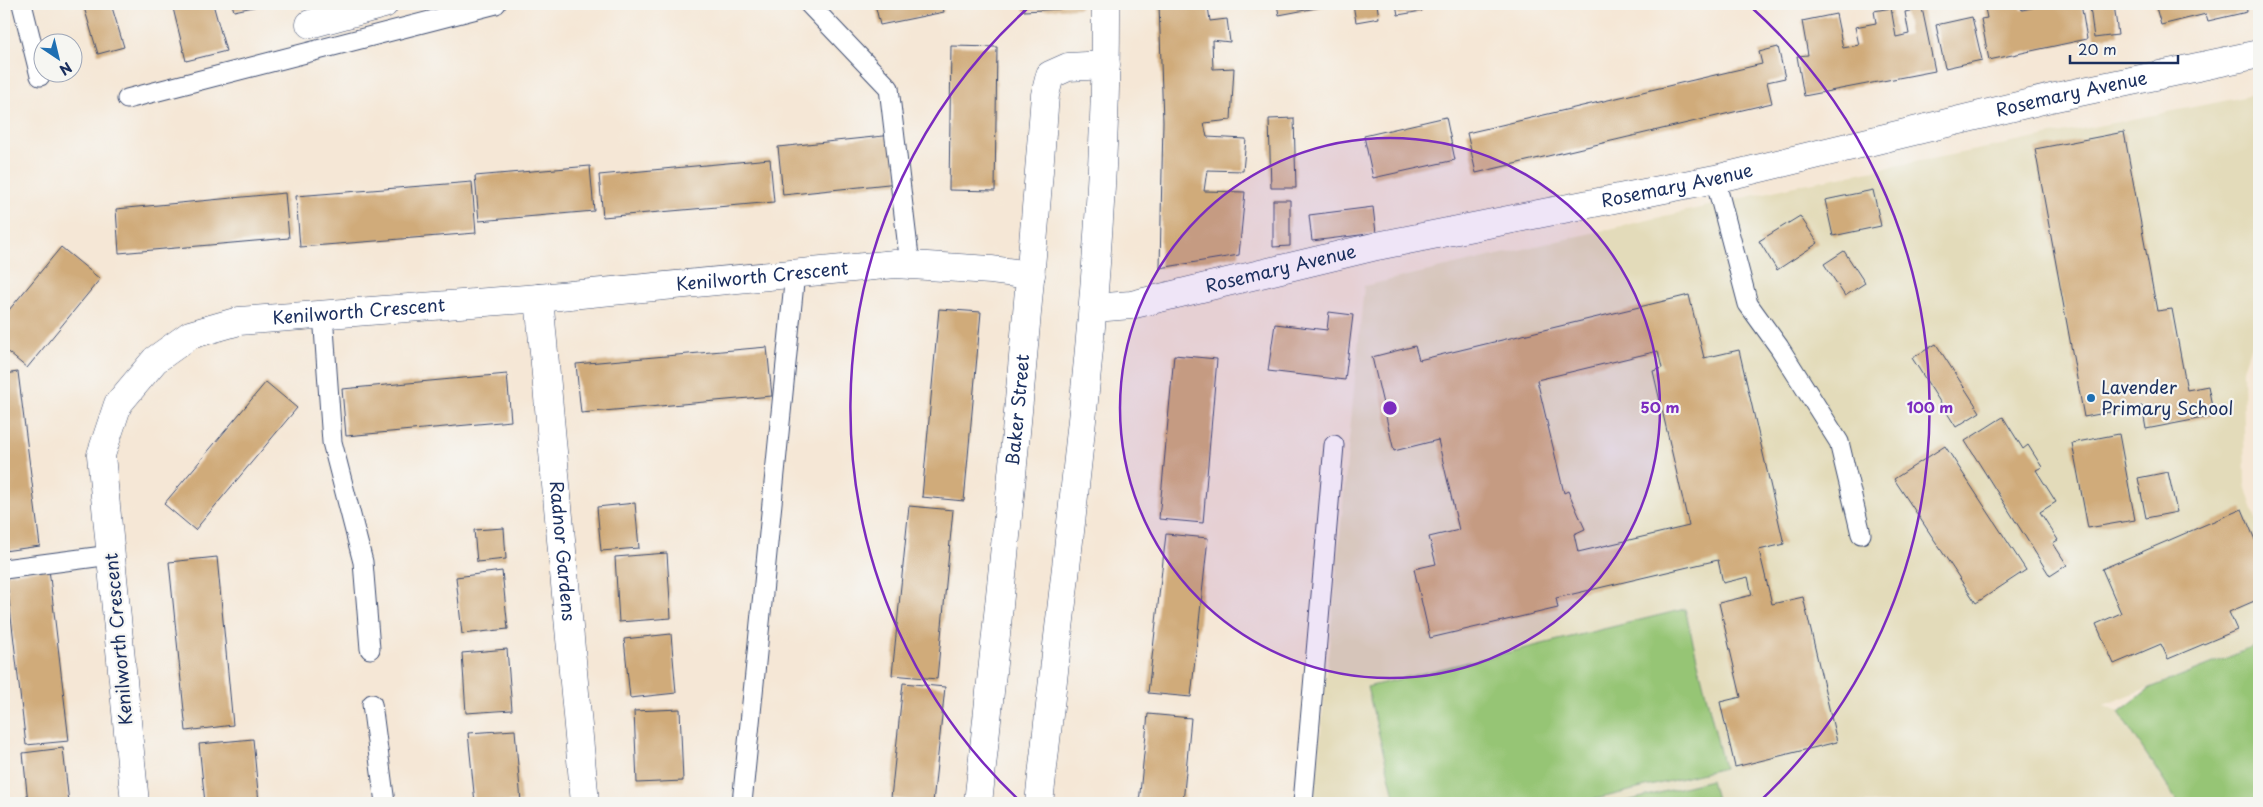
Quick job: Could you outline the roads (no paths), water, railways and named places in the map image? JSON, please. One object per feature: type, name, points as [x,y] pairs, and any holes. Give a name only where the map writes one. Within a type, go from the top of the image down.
[{"type":"street","points":[[310,24],[384,4]]},
{"type":"street","points":[[1039,803],[1094,308],[1106,65],[1106,4]]},
{"type":"street","name":"Rosemary Avenue","points":[[1094,308],[1131,305],[1377,246],[1715,179],[2051,98],[2259,54]]},
{"type":"street","name":"Baker Street","points":[[978,803],[1007,539],[1045,94],[1050,75],[1068,67],[1106,65]]},
{"type":"street","name":"Kenilworth Crescent","points":[[135,803],[101,456],[118,404],[155,360],[190,335],[239,322],[539,298],[895,264],[991,270],[1031,275]]},
{"type":"street","name":"Radnor Gardens","points":[[539,298],[585,803]]},
{"type":"lane","points":[[22,4],[32,44]]},
{"type":"lane","points":[[127,99],[496,4]]},
{"type":"lane","points":[[809,4],[889,88],[910,265]]},
{"type":"lane","points":[[1715,179],[1748,304],[1779,347],[1839,442],[1861,534]]},
{"type":"lane","points":[[742,803],[796,272]]},
{"type":"lane","points":[[324,314],[332,442],[363,562],[370,649]]},
{"type":"lane","points":[[1303,803],[1334,445]]},
{"type":"lane","points":[[4,569],[111,555]]},
{"type":"lane","points":[[372,704],[385,803]]},
{"type":"place","name":"Lavender Primary School","points":[[2091,398]]}]
